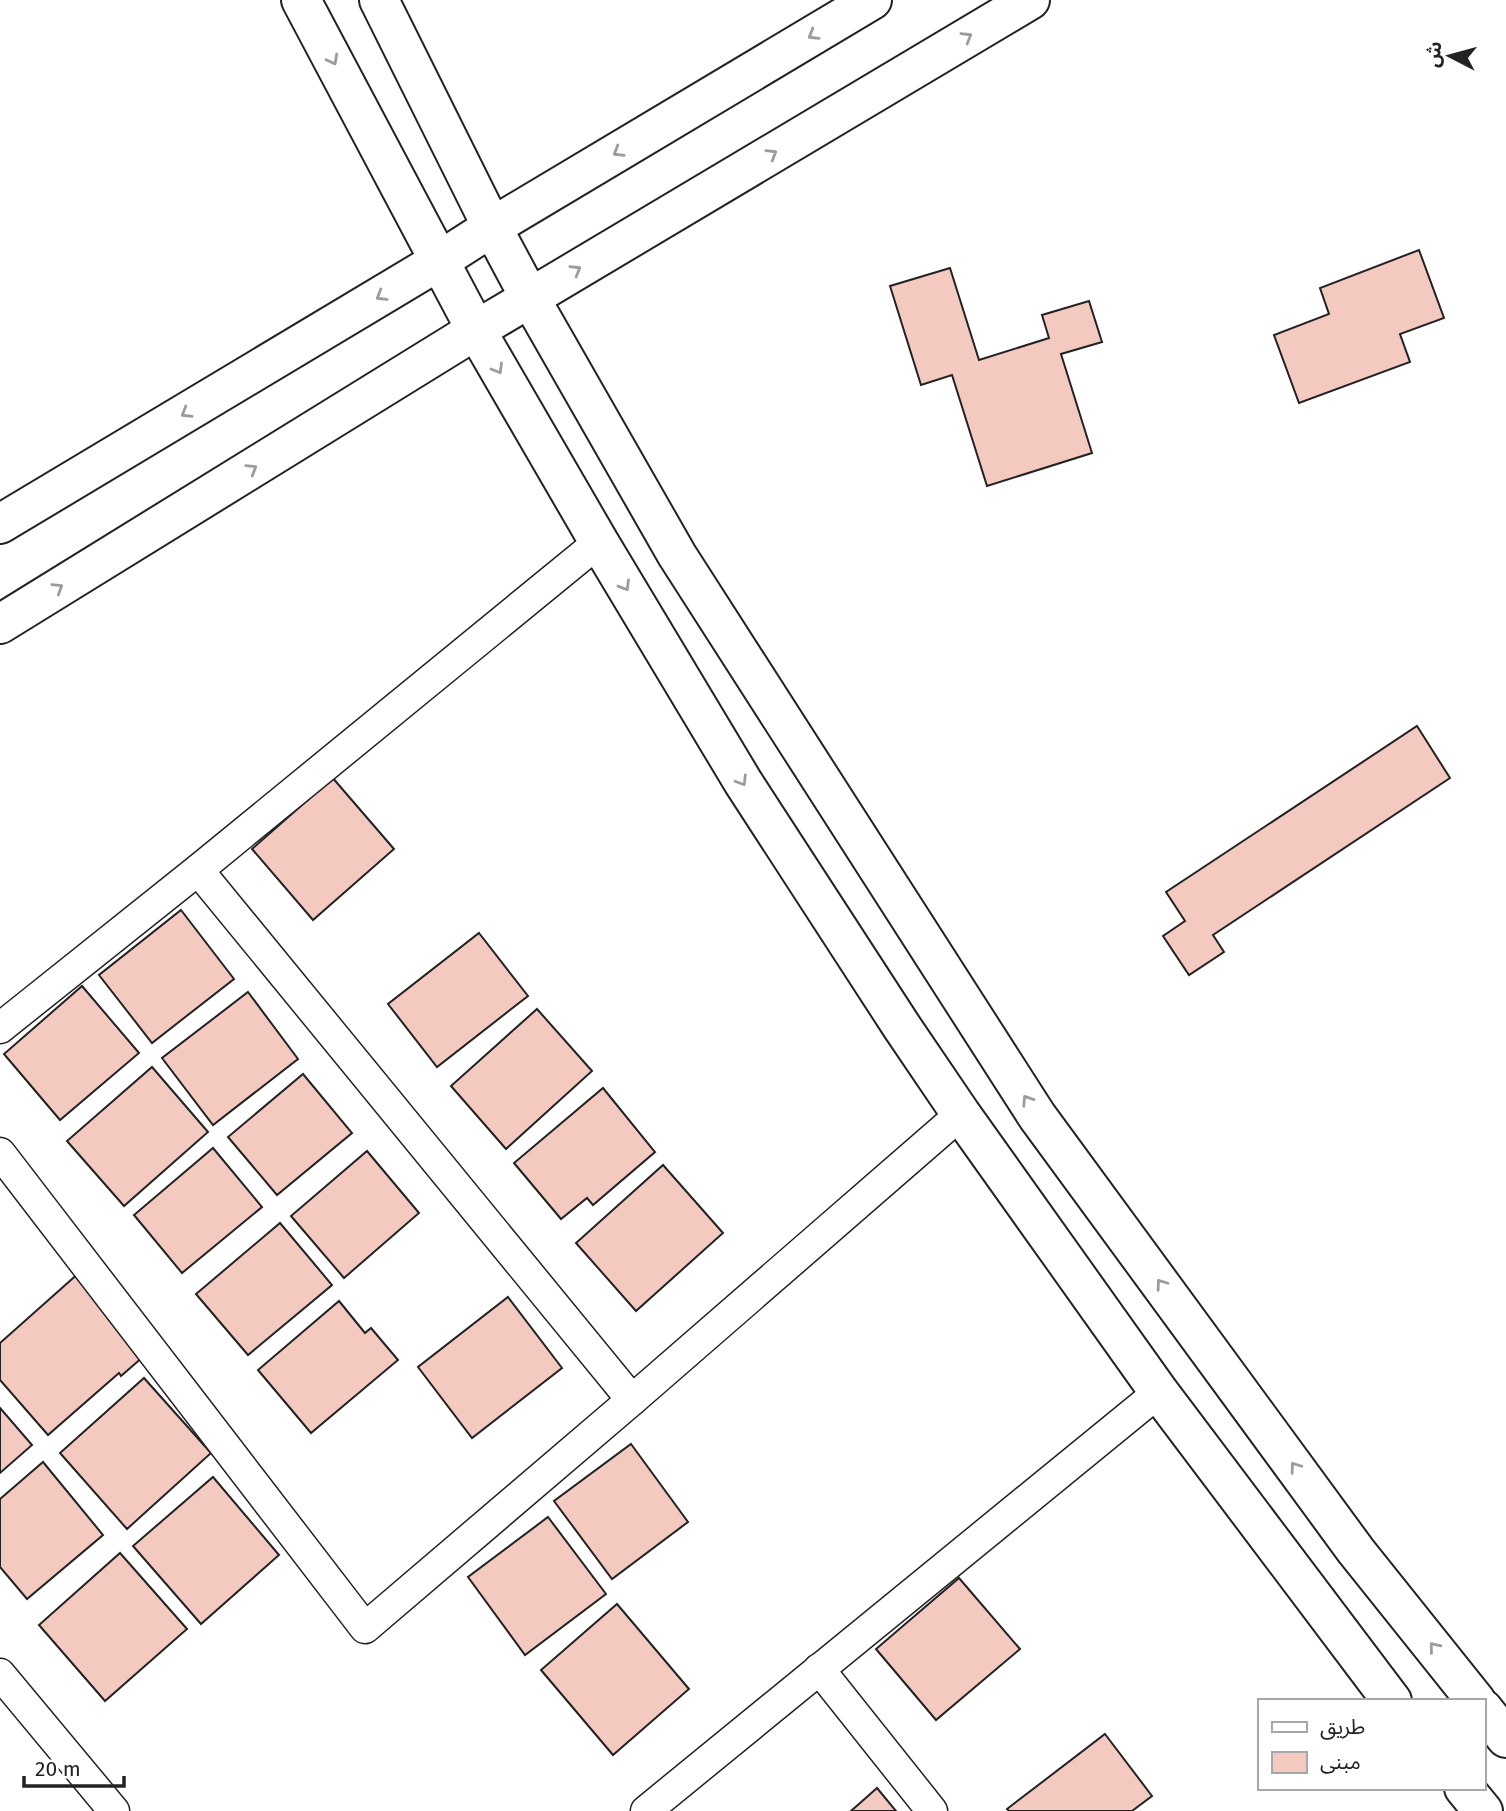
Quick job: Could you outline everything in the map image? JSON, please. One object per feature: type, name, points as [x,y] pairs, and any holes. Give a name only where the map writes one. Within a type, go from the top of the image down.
[{"type":"main road","points":[[301,0],[476,330],[743,782],[961,1114],[1159,1392],[1390,1699]]},
{"type":"main road","points":[[379,0],[530,298],[677,555],[1037,1116],[1356,1551],[1474,1699]]},
{"type":"main road","points":[[0,524],[872,0]]},
{"type":"main road","points":[[0,624],[476,330],[1030,0]]},
{"type":"main road","points":[[1485,1712],[1506,1738]]},
{"type":"main road","points":[[1466,1790],[1483,1811]]},
{"type":"street","points":[[0,1028],[599,542]]},
{"type":"street","points":[[198,870],[632,1400]]},
{"type":"street","points":[[0,1153],[365,1628],[961,1114]]},
{"type":"street","points":[[646,1811],[1159,1392]]},
{"type":"street","points":[[819,1669],[932,1811]]},
{"type":"street","points":[[0,1674],[114,1811]]},
{"type":"building","points":[[1419,250],[1444,318],[1400,334],[1410,362],[1299,403],[1274,335],[1329,314],[1320,288]]},
{"type":"building","points":[[950,268],[979,360],[1049,338],[1042,315],[1089,301],[1102,342],[1061,354],[1092,453],[987,486],[952,375],[921,385],[890,286]]},
{"type":"building","points":[[1417,726],[1450,778],[1213,935],[1224,952],[1189,975],[1163,936],[1185,921],[1166,892]]},
{"type":"building","points":[[325,769],[394,849],[313,920],[252,849],[310,798],[302,789]]},
{"type":"building","points":[[181,910],[234,979],[152,1043],[99,975]]},
{"type":"building","points":[[479,933],[528,996],[437,1067],[388,1004]]},
{"type":"building","points":[[82,986],[139,1053],[60,1120],[4,1054]]},
{"type":"building","points":[[248,992],[298,1059],[213,1125],[162,1058]]},
{"type":"building","points":[[537,1009],[592,1071],[506,1149],[451,1086]]},
{"type":"building","points":[[152,1067],[208,1132],[124,1206],[67,1141]]},
{"type":"building","points":[[303,1074],[352,1133],[277,1195],[228,1137]]},
{"type":"building","points":[[603,1088],[655,1152],[593,1205],[587,1198],[561,1219],[514,1163]]},
{"type":"building","points":[[213,1148],[262,1207],[182,1273],[134,1215]]},
{"type":"building","points":[[367,1151],[419,1213],[344,1278],[291,1216]]},
{"type":"building","points":[[663,1165],[723,1233],[636,1311],[576,1243]]},
{"type":"building","points":[[280,1223],[332,1285],[248,1355],[196,1294]]},
{"type":"building","points":[[81,1271],[151,1350],[121,1376],[119,1373],[48,1435],[0,1380],[0,1343]]},
{"type":"building","points":[[508,1297],[562,1368],[472,1438],[418,1367]]},
{"type":"building","points":[[339,1301],[365,1333],[371,1328],[398,1360],[311,1433],[258,1370]]},
{"type":"building","points":[[144,1378],[211,1453],[127,1529],[60,1453]]},
{"type":"building","points":[[0,1408],[32,1445],[0,1473]]},
{"type":"building","points":[[631,1444],[688,1522],[612,1579],[554,1501]]},
{"type":"building","points":[[43,1462],[103,1535],[27,1599],[0,1567],[0,1499]]},
{"type":"building","points":[[213,1477],[279,1555],[201,1624],[133,1546]]},
{"type":"building","points":[[548,1517],[606,1594],[525,1655],[468,1577]]},
{"type":"building","points":[[120,1553],[187,1629],[105,1701],[39,1625]]},
{"type":"building","points":[[959,1578],[1020,1649],[936,1720],[876,1649]]},
{"type":"building","points":[[617,1604],[689,1689],[613,1755],[541,1670]]},
{"type":"building","points":[[1105,1734],[1152,1796],[1132,1811],[1007,1809]]},
{"type":"building","points":[[877,1788],[896,1811],[851,1811]]}]
